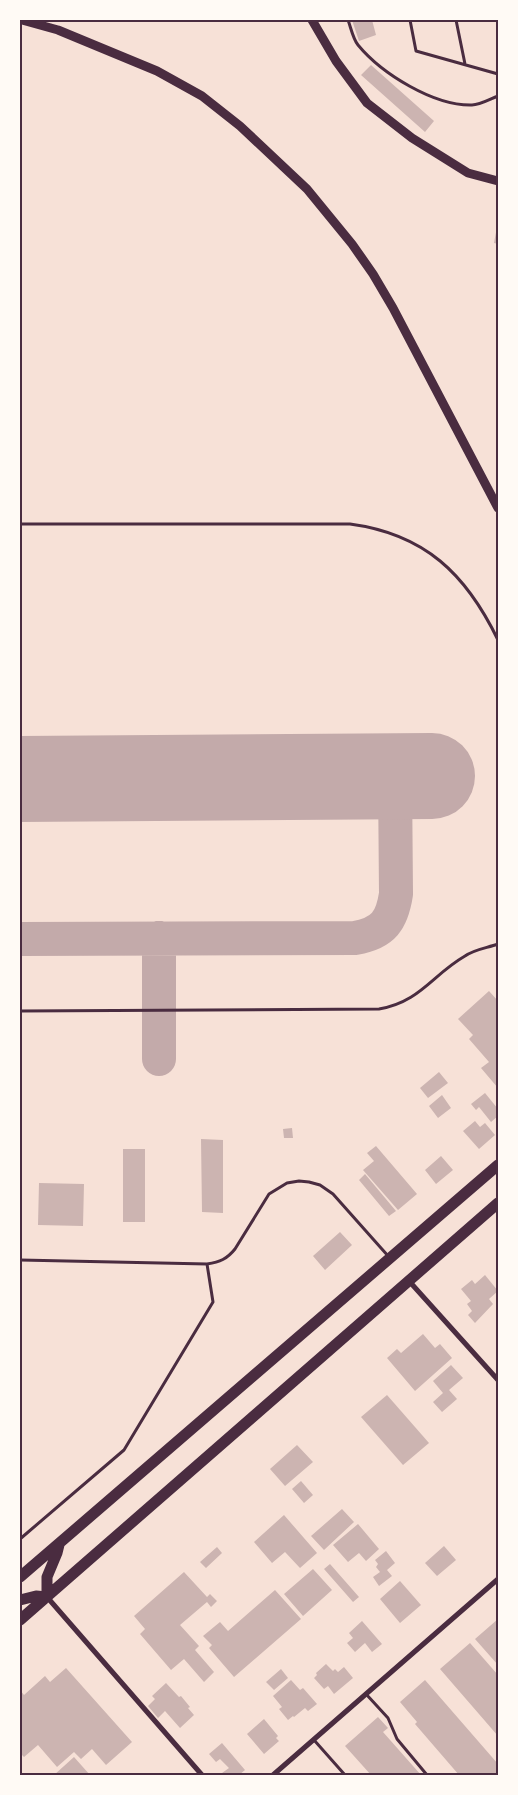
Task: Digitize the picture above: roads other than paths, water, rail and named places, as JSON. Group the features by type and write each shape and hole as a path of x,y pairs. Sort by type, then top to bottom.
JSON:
{"highway":[{"path":"20,1577 498,1165"},
{"path":"20,1620 498,1203"},
{"path":"47,1597 47,1577 59,1544"},
{"path":"20,1600 36,1596 47,1597"}],"street":[{"path":"22,20 58,30 158,71 202,96 240,126 307,189 352,244 373,274 393,308 498,508"},
{"path":"312,20 336,61 367,103 412,138 468,173 498,181"},
{"path":"409,1281 498,1380"},
{"path":"273,1775 498,1579"},
{"path":"47,1597 202,1775"}],"lane":[{"path":"348,20 356,44 378,65 407,86 450,102 474,106 498,96"},
{"path":"410,20 416,51 498,74"},
{"path":"456,20 465,64"},
{"path":"20,524 330,523 367,526 406,538 442,561 474,597 498,640"},
{"path":"20,1012 379,1009 394,1007 408,1000 473,951 498,944"},
{"path":"20,1260 208,1264 219,1262 228,1257 235,1249 269,1194 287,1183 299,1181 320,1185 333,1194 390,1258"},
{"path":"20,1539 124,1450 213,1302 208,1264"},
{"path":"366,1694 388,1718 397,1739 427,1775"},
{"path":"313,1740 345,1775"}]}
